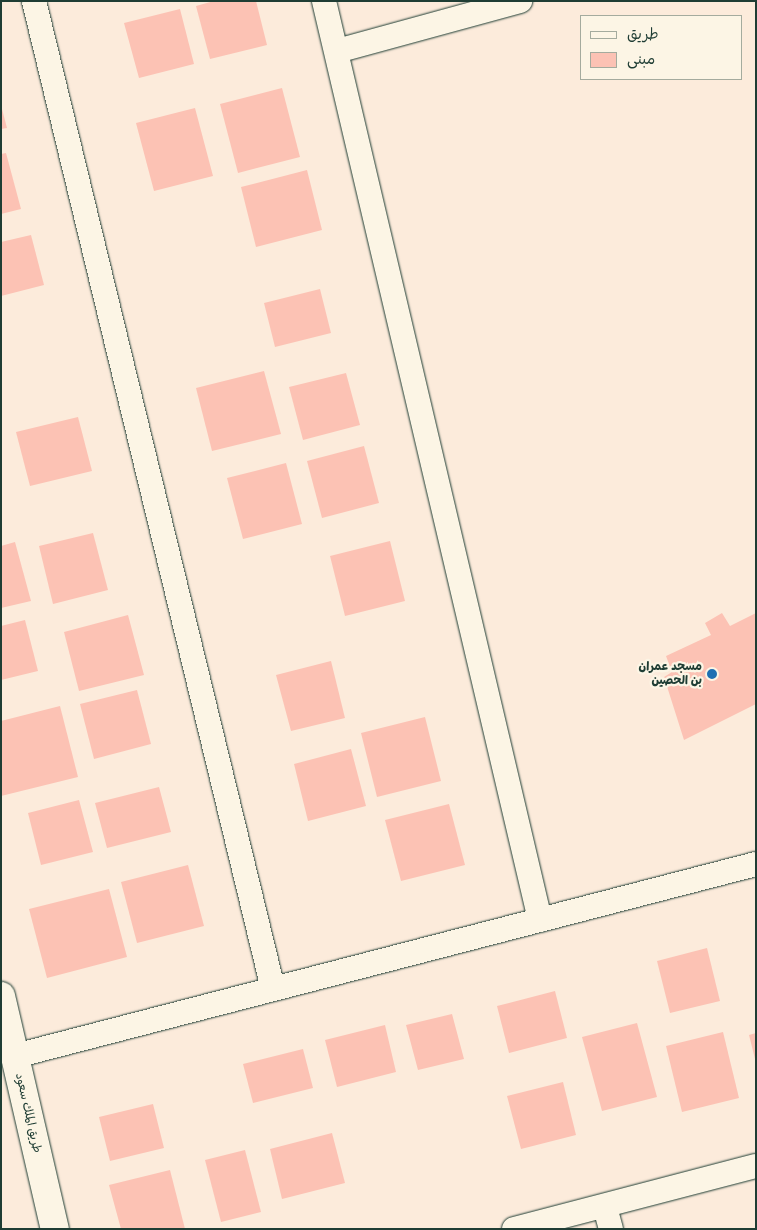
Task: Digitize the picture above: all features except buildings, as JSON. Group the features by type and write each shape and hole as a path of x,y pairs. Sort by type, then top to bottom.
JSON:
{"street":[{"path":"34,1 273,990"},
{"path":"324,1 540,920"},
{"path":"337,51 520,1"},
{"path":"15,1056 756,864"},
{"name":"طريق الملك سعود","path":"1,996 55,1229"},
{"path":"514,1229 608,1218 756,1166"}],"place":[{"name":"مسجد عمران بن الحصين","path":"712,674"}]}
